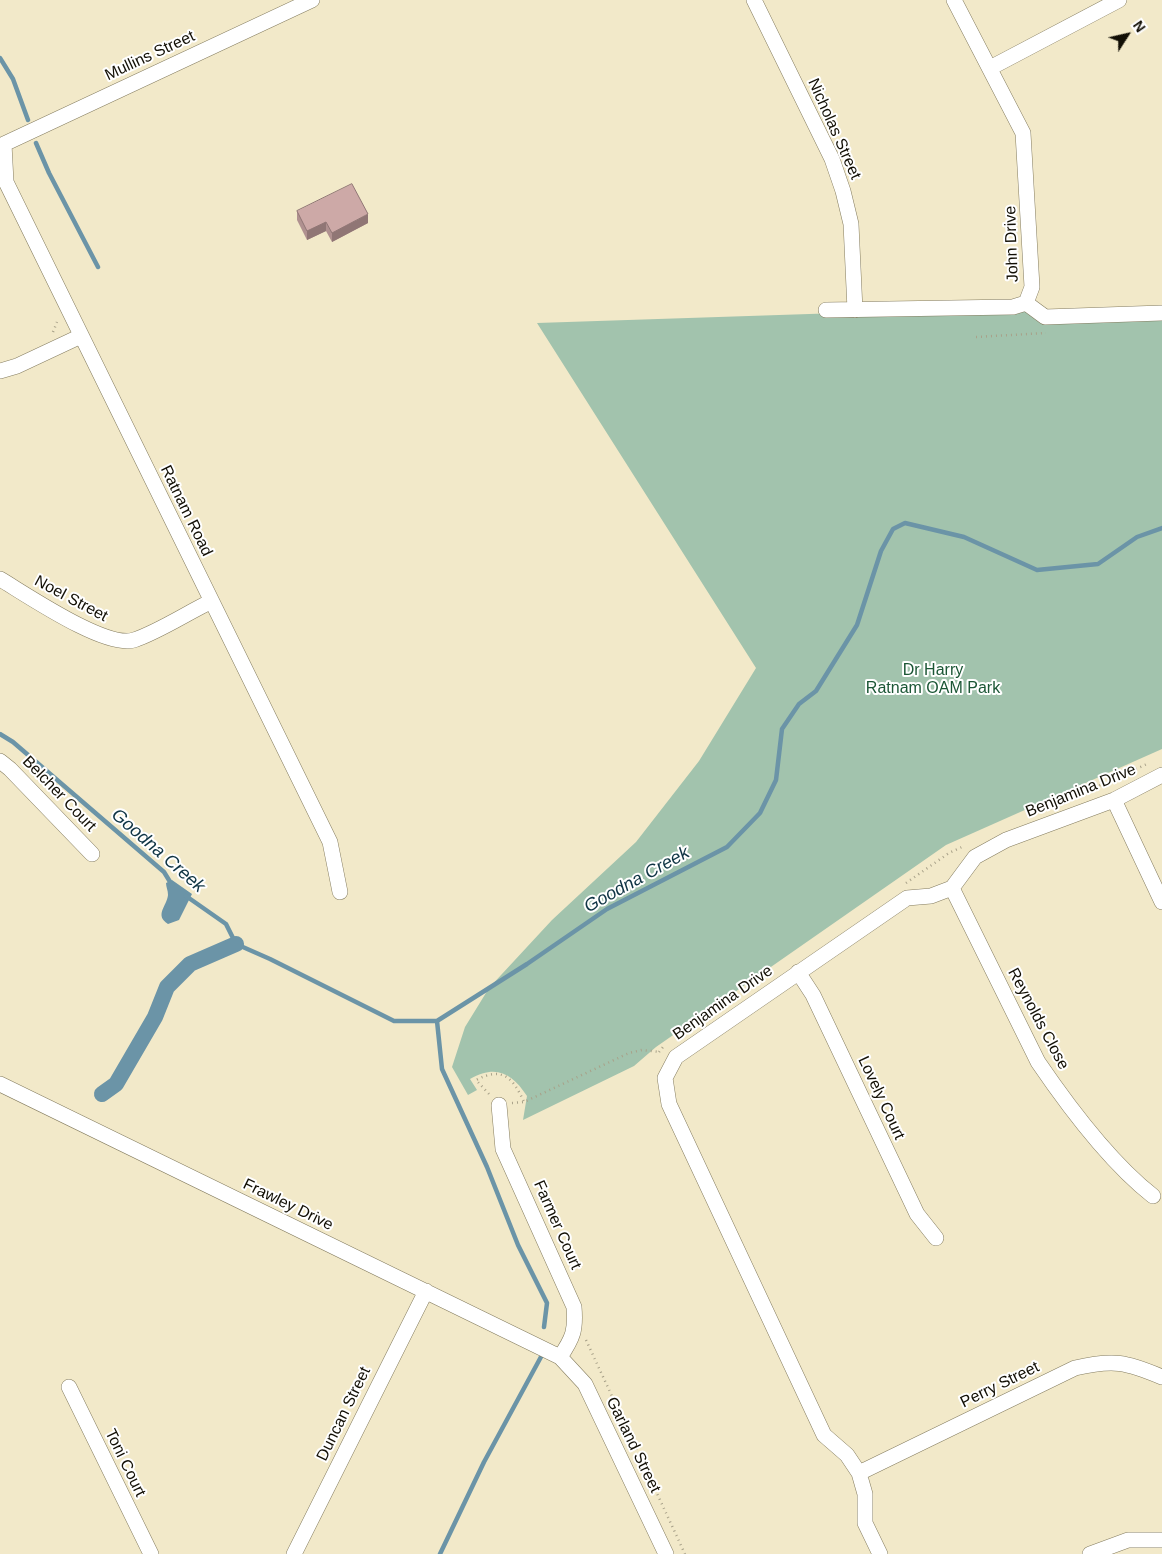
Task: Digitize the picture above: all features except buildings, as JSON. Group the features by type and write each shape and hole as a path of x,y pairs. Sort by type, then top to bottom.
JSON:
{"street":[{"name":"Mullins Street","path":"2,143 312,0"},
{"name":"Nicholas Street","path":"754,0 832,159 843,191 851,224 856,310"},
{"name":"John Drive","path":"826,310 1013,307 1026,303 1032,287 1026,149 1023,133 954,0"},
{"path":"990,68 1119,0"},
{"name":"Ratnam Road","path":"2,143 6,182 210,602 330,842 340,892"},
{"path":"1026,303 1045,317 1162,313"},
{"path":"0,371 17,366 81,336"},
{"name":"Noel Street","path":"0,579 92,632 114,640 133,640 210,602"},
{"name":"Belcher Court","path":"0,761 92,854"},
{"name":"Benjamina Drive","path":"880,1554 865,1523 865,1494 859,1473 847,1455 824,1435 669,1104 665,1078 676,1057 907,898 931,896 952,888 975,857 1006,840 1114,800 1162,776"},
{"path":"1114,800 1162,902"},
{"name":"Reynolds Close","path":"952,888 1038,1062 1054,1086 1131,1178 1153,1196"},
{"name":"Lovely Court","path":"798,972 813,995 917,1214 936,1238"},
{"name":"Frawley Drive","path":"0,1084 560,1357"},
{"name":"Farmer Court","path":"499,1105 503,1149 574,1307 575,1326 572,1340 560,1357"},
{"name":"Duncan Street","path":"294,1554 426,1291"},
{"name":"Garland Street","path":"560,1357 585,1384 666,1554"},
{"name":"Perry Street","path":"859,1473 1075,1368 1100,1362 1127,1363 1162,1377"},
{"name":"Toni Court","path":"69,1387 151,1554"},
{"path":"1090,1554 1128,1540 1162,1540"}],"path":[{"path":"49,336 57,326 56,314"},
{"path":"524,1102 516,1086 508,1077 498,1074 486,1075 476,1080 499,1105 524,1102 629,1053 649,1050 676,1057"},
{"path":"575,1326 586,1341 685,1554"}],"green space":[{"name":"Dr Harry Ratnam OAM Park","path":"1162,308 1162,749 946,845 656,1047 634,1066 523,1120 527,1096 515,1082 503,1073 488,1072 470,1079 477,1090 468,1095 452,1067 465,1027 489,988 552,920 636,842 699,761 756,668 537,323 900,311"}],"water":[{"path":"172,880 192,894 179,920 168,924 162,917 162,910 168,895 166,883"}],"waterway":[{"path":"0,58 13,79 28,120"},
{"path":"36,143 49,173 98,267"},
{"name":"Goodna Creek","path":"186,896 226,924 236,944 394,1021 437,1021 527,964 607,909 727,847 760,813 776,780 782,729 799,704 816,691 857,625 881,551 893,529 905,523 964,537 1037,570 1098,564 1137,537 1162,528"},
{"name":"Goodna Creek","path":"0,734 13,742 164,872 172,885"},
{"path":"102,1094 116,1084 155,1017 167,987 190,964 236,944"},
{"path":"437,1021 442,1069 487,1167 518,1245 547,1303 544,1327"},
{"path":"440,1554 484,1462 542,1355"}]}
